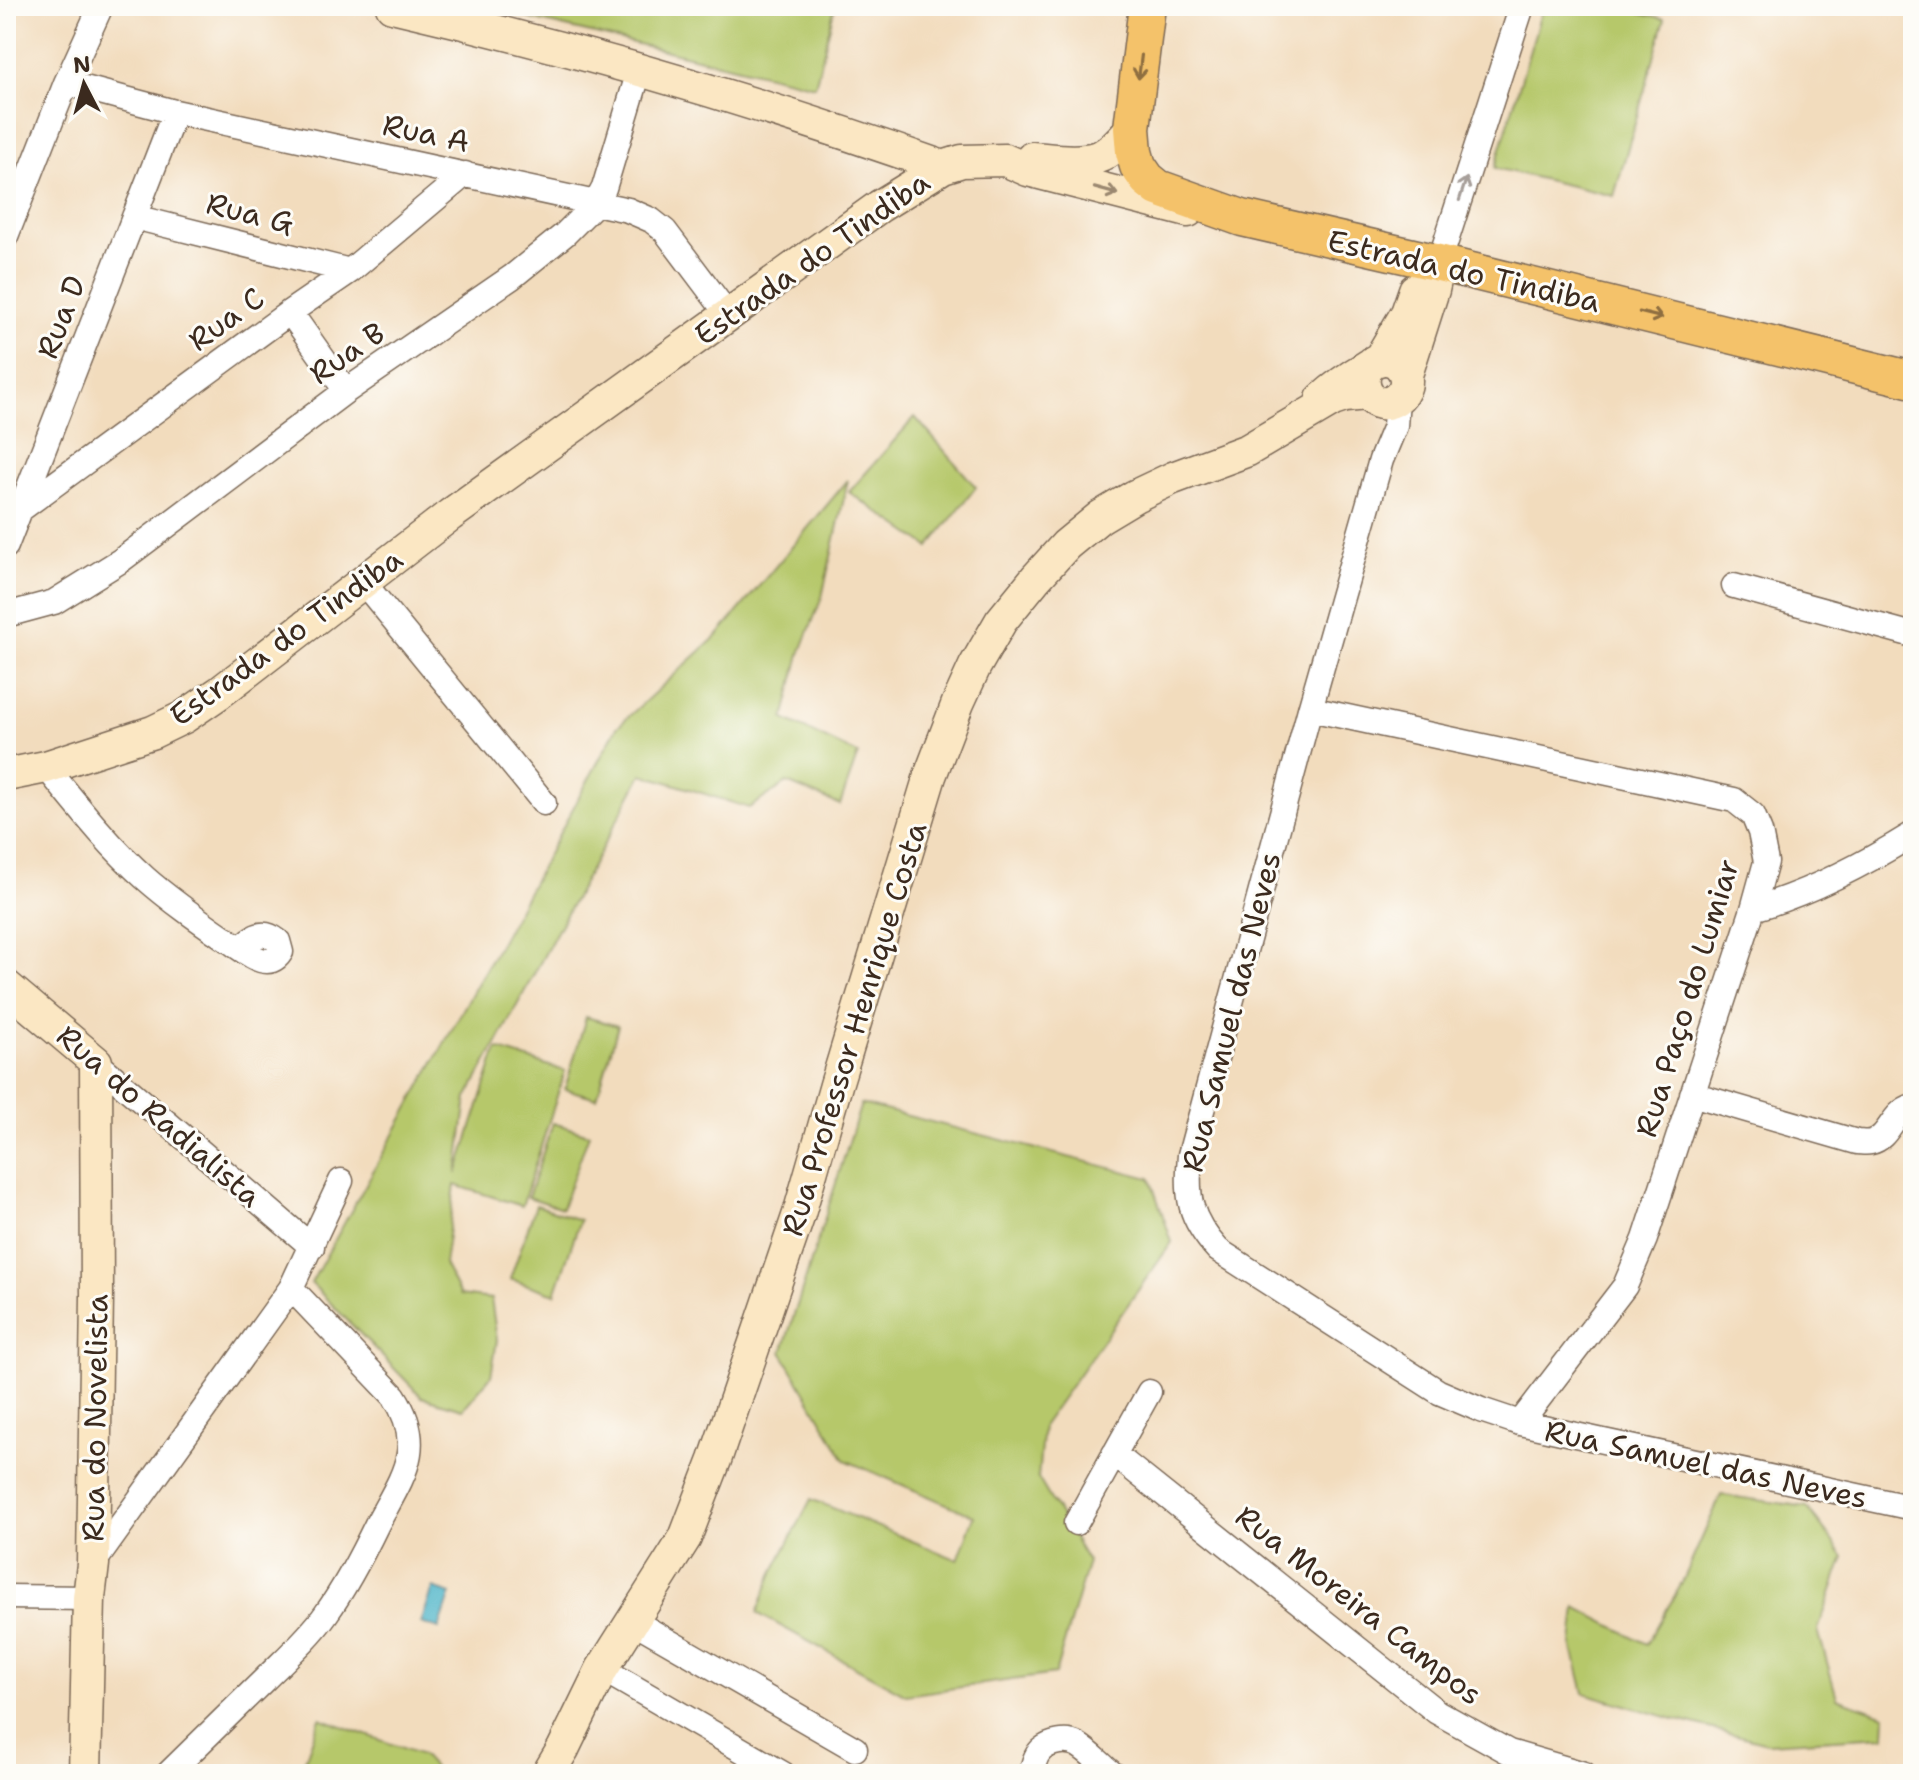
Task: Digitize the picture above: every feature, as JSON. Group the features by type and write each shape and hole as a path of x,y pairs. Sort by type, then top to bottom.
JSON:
{"main road":[{"path":"1147,6 1132,128 1138,166 1158,188 1242,218"},
{"name":"Estrada do Tindiba","path":"1242,218 1913,380"}],"street":[{"path":"6,236 66,83 101,6"},
{"name":"Rua Samuel das Neves","path":"1522,6 1423,260 1433,290 1382,382 1395,426 1381,460 1310,709 1190,1155 1187,1181 1191,1208 1202,1232 1218,1250 1439,1392 1481,1410 1520,1423 1913,1508"},
{"path":"404,7 640,68 943,167"},
{"name":"Rua B","path":"6,615 54,602 120,561 346,391 512,277 565,234 596,203 604,188 640,68"},
{"name":"Rua A","path":"66,83 175,112 628,210 651,220 665,231 729,316"},
{"name":"Rua D","path":"6,546 175,112"},
{"path":"1005,160 1081,160 1098,157 1132,128"},
{"name":"Estrada do Tindiba","path":"6,775 46,767 153,732 184,717 450,515 892,198 943,167 977,159 1005,160 1028,170 1142,201 1215,217 1242,218"},
{"name":"Rua C","path":"21,509 350,271 465,174"},
{"name":"Rua G","path":"134,217 350,271"},
{"path":"290,312 346,391"},
{"name":"Rua Professor Henrique Costa","path":"548,1774 602,1669 685,1538 715,1460 799,1214 928,782 948,726 975,666 1001,621 1066,545 1100,517 1173,478 1248,450 1305,415 1347,378 1382,382"},
{"path":"363,582 544,803"},
{"path":"1734,586 1913,635"},
{"name":"Rua Paço do Lumiar","path":"1310,709 1734,800 1753,815 1760,832 1766,862 1753,909 1645,1239 1625,1286 1520,1423"},
{"path":"46,767 106,839 145,878 186,912 241,949"},
{"path":"1753,909 1788,899 1881,854 1913,834"},
{"name":"Rua do Radialista","path":"6,986 312,1247"},
{"name":"Rua do Novelista","path":"85,1774 89,1598 93,1564 96,1062"},
{"path":"1692,1094 1857,1142 1874,1142 1901,1110 1913,1106"},
{"path":"93,1564 291,1288 341,1181"},
{"path":"168,1774 325,1615 351,1575 407,1468 411,1446 404,1411 394,1396 291,1288"},
{"path":"1076,1523 1149,1392"},
{"name":"Rua Moreira Campos","path":"1114,1454 1437,1712 1509,1752 1584,1774"},
{"path":"6,1597 89,1598"},
{"path":"633,1621 855,1749"},
{"path":"602,1669 783,1774"},
{"path":"1031,1774 1042,1750 1054,1743 1067,1741 1078,1745 1113,1774"}],"green space":[{"path":"477,6 835,6 815,86"},
{"path":"1543,6 1616,6 1665,19 1614,196 1495,168"},
{"path":"915,417 976,487 929,547 849,492"},
{"path":"848,480 822,597 800,654 784,719 858,754 840,805 787,783 749,808 642,774 467,1098 457,1174 497,1049 565,1071 522,1206 455,1185 444,1264 460,1295 491,1299 497,1340 491,1376 463,1409 422,1397 311,1283 617,727 719,634"},
{"path":"586,1017 618,1026 597,1098 565,1089"},
{"path":"861,1104 1150,1178 1172,1242 1043,1425 1038,1478 1088,1562 1055,1674 906,1695 757,1613 772,1575 811,1499 958,1560 974,1516 845,1460 782,1353"},
{"path":"553,1123 589,1134 562,1208 528,1197"},
{"path":"536,1205 580,1220 555,1294 510,1279"},
{"path":"1721,1495 1807,1507 1844,1557 1818,1630 1837,1698 1885,1715 1884,1736 1767,1743 1584,1693 1572,1644 1576,1607 1647,1644 1682,1583"},
{"path":"320,1718 422,1755 439,1774 300,1774"}],"water":[{"path":"433,1588 451,1594 439,1629 421,1623"}]}
